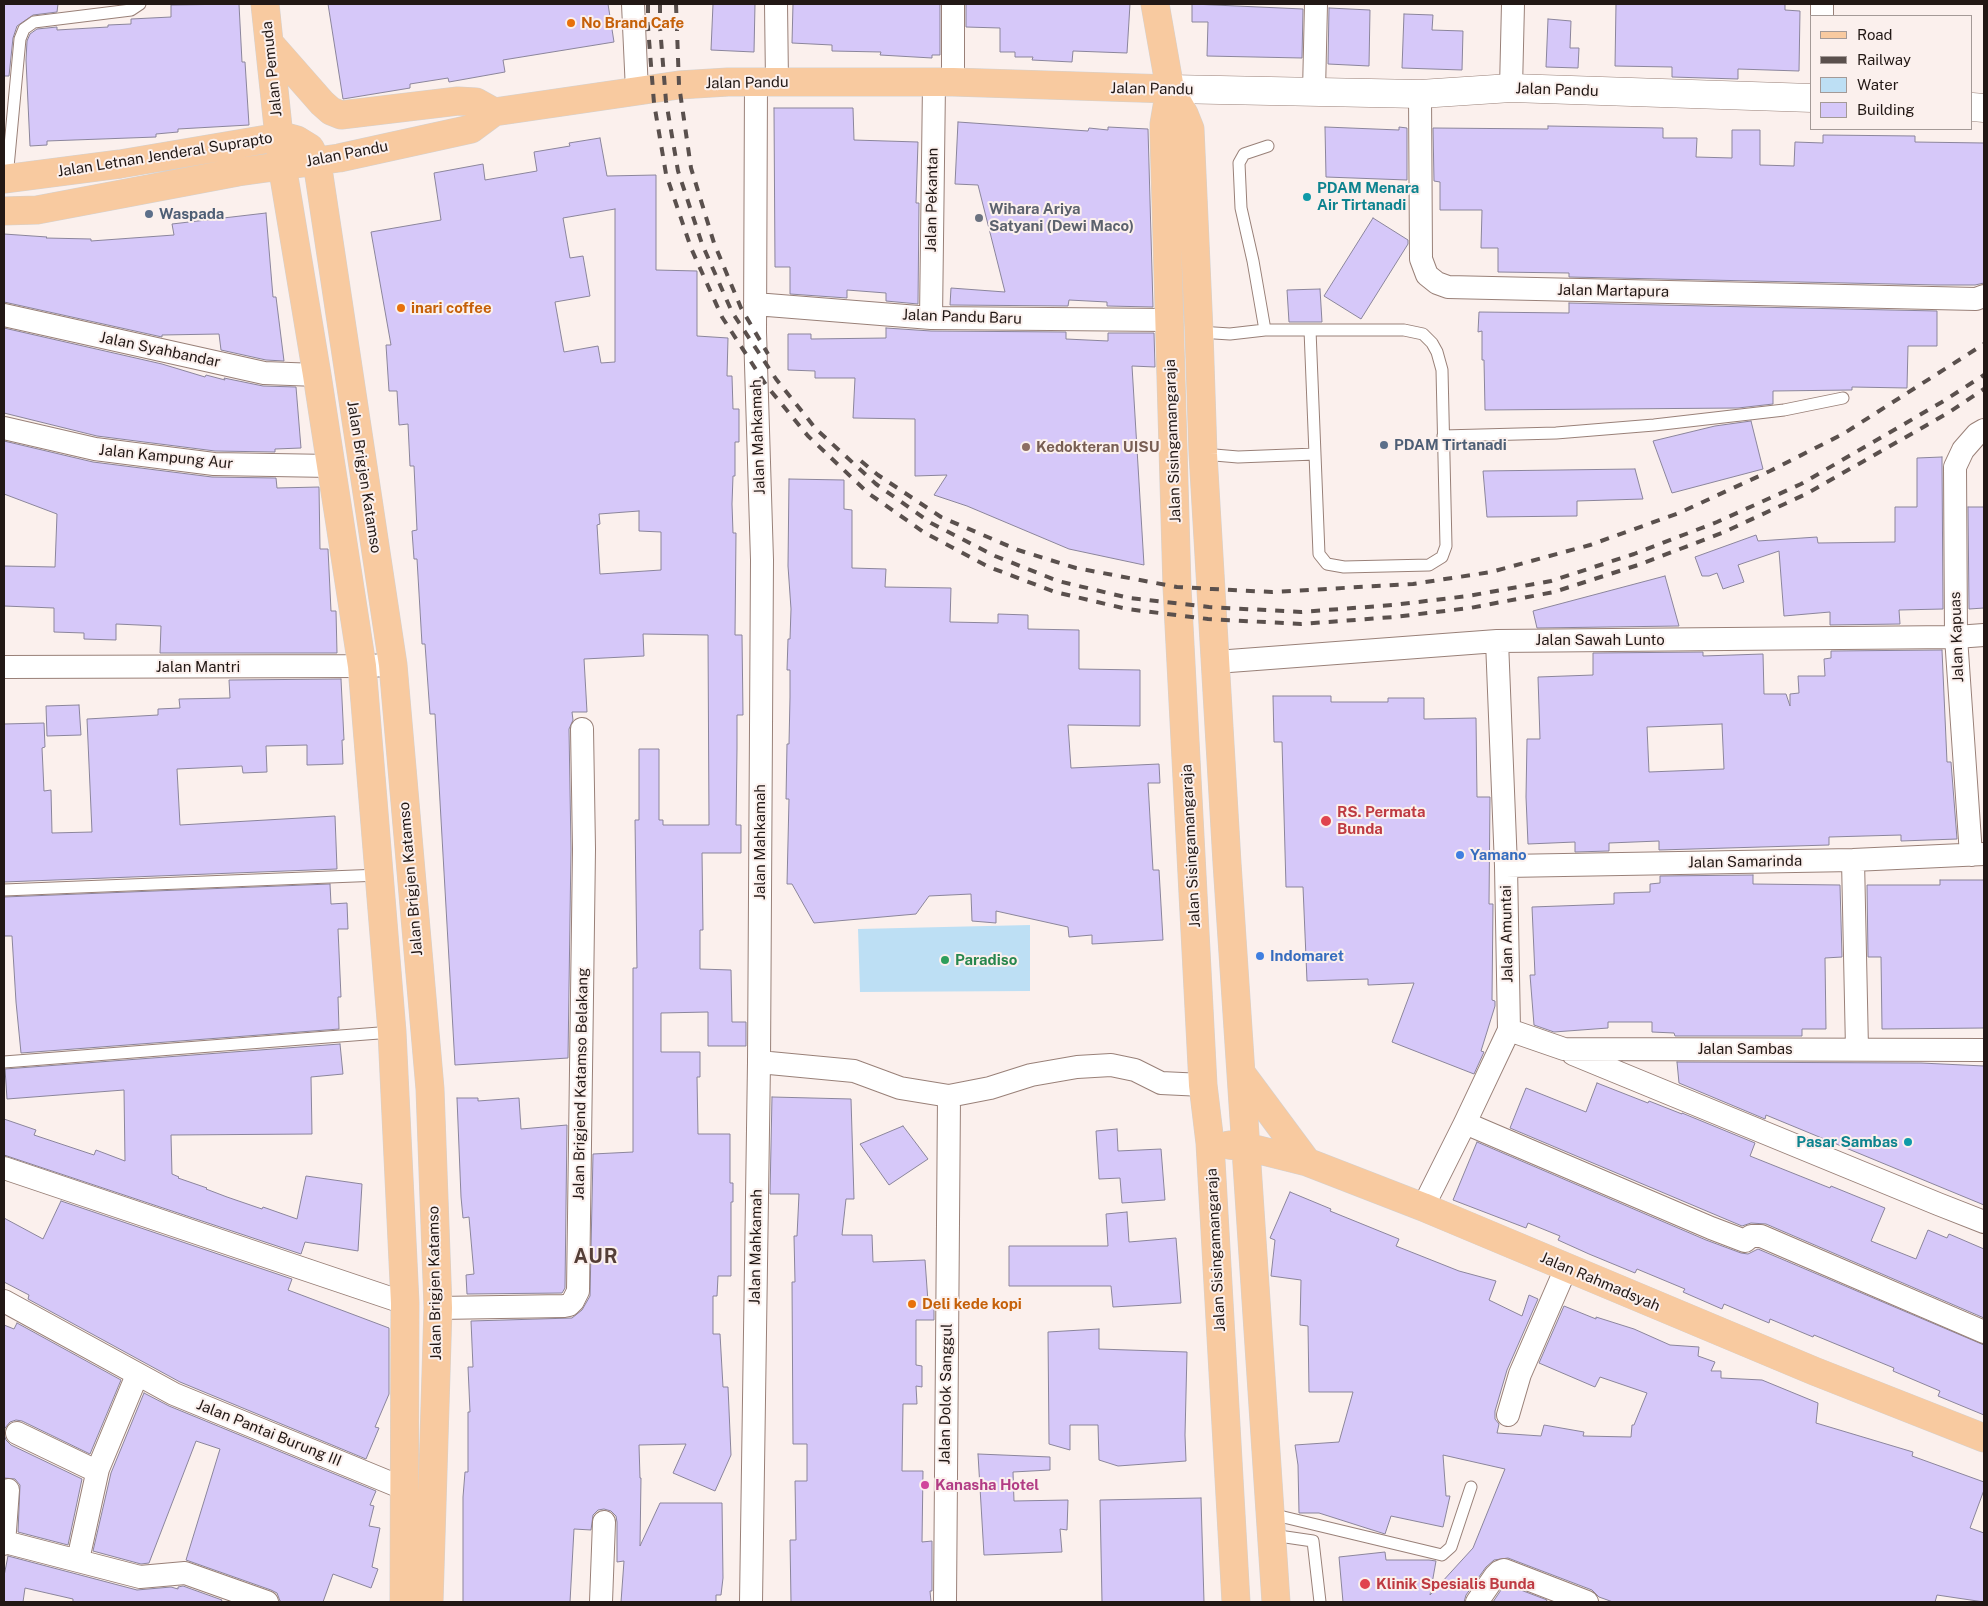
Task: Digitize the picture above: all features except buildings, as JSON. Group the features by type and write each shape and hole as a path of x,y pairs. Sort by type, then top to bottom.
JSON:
{"main road":[{"name":"Jalan Pemuda","path":"265,4 271,45 282,165"},
{"path":"1155,4 1170,89"},
{"path":"271,45 322,103 331,111 341,115 458,101 476,102 494,112"},
{"name":"Jalan Pandu","path":"282,165 316,162 471,129 494,112 689,85 767,82 943,82 1420,94 1511,88 1810,98"},
{"name":"Jalan Sisingamangaraja","path":"1170,89 1190,129 1200,332 1203,454 1240,1072 1247,1147 1276,1602"},
{"name":"Jalan Sisingamangaraja","path":"1170,89 1164,124 1177,587 1203,1085 1210,1143 1236,1602"},
{"name":"Jalan Letnan Jenderal Suprapto","path":"5,179 120,164 279,137 297,140 310,148 316,162"},
{"name":"Jalan Brigjen Katamso","path":"316,162 393,664 430,1089 438,1308 429,1602"},
{"name":"Jalan Letnan Jenderal Suprapto","path":"4,210 37,210 282,165"},
{"name":"Jalan Brigjen Katamso","path":"282,165 362,666 380,875 392,1032 405,1303 404,1602"},
{"path":"1197,946 1233,947"},
{"path":"1240,1072 1307,1162"},
{"name":"Jalan Rahmadsyah","path":"1210,1143 1247,1147 1307,1162 1423,1207 1814,1371 1984,1438"},
{"path":"405,1303 438,1308"}],"street":[{"path":"633,4 637,91"},
{"name":"Jalan Mahkamah","path":"751,1602 759,1062 762,560 755,304 767,82 776,4"},
{"name":"Jalan Pekantan","path":"931,318 943,82 952,4"},
{"path":"1314,91 1316,4"},
{"path":"1511,88 1514,4"},
{"name":"Jalan Martapura","path":"1420,94 1421,259 1427,275 1437,283 1448,287 1976,299 1984,296"},
{"name":"Jalan Pandu Baru","path":"755,304 931,318 1169,320"},
{"name":"Jalan Syahbandar","path":"4,315 264,373 317,375"},
{"name":"Jalan Kampung Aur","path":"4,428 94,449 214,464 331,466"},
{"name":"Jalan Kapuas","path":"1977,854 1956,637 1955,467 1963,450 1977,434 1984,430"},
{"name":"Jalan Sawah Lunto","path":"1216,662 1497,641 1956,637 1984,635"},
{"name":"Jalan Amuntai","path":"1423,1207 1509,1030 1506,866 1497,641"},
{"name":"Jalan Mantri","path":"4,667 362,666 393,664"},
{"name":"Jalan Brigjend Katamso Belakang","path":"438,1308 564,1306 573,1301 578,1291 584,849 582,729"},
{"name":"Jalan Samarinda","path":"1506,866 1853,860 1977,854"},
{"path":"1853,860 1857,1049"},
{"name":"Jalan Sambas","path":"1509,1030 1564,1050 1984,1050"},
{"path":"1564,1050 1984,1222"},
{"path":"759,1062 854,1072 900,1088 949,1096 990,1088 1030,1075 1077,1067 1111,1065 1135,1070 1161,1083 1203,1085"},
{"name":"Jalan Dolok Sanggul","path":"945,1602 949,1096"},
{"path":"1465,1123 1745,1241 1751,1236 1761,1236 1984,1332"},
{"path":"4,1168 405,1303"},
{"path":"1508,1415 1520,1374 1566,1268"},
{"name":"Jalan Pantai Burung III","path":"4,1302 174,1394 403,1488"},
{"path":"78,1560 98,1468 137,1375"},
{"path":"17,1433 94,1470 98,1468"},
{"path":"8,1490 4,1543 140,1577 185,1573 267,1602"},
{"path":"601,1602 604,1522"},
{"path":"1477,1602 1495,1576 1504,1570 1587,1602"}],"lane":[{"path":"5,179 20,39 24,29 34,22 132,10 140,4"},
{"path":"1265,330 1253,261 1241,208 1239,163 1244,154 1268,146"},
{"path":"1200,332 1230,334 1265,330 1310,330 1404,330 1423,334 1432,343 1437,352 1442,370 1446,546 1442,557 1429,565 1344,567 1327,564 1320,554 1310,330"},
{"path":"1443,436 1556,433 1654,425 1784,410 1844,398"},
{"path":"1203,454 1238,457 1315,454"},
{"path":"4,890 380,875"},
{"path":"4,1062 392,1032"},
{"path":"1272,1524 1442,1555 1450,1547 1471,1486"},
{"path":"1272,1524 1313,1541 1320,1602"}],"water":[{"name":"Paradiso","path":"1030,925 1030,991 860,992 858,929"}],"railway":[{"path":"648,4 654,103 666,174 691,248 722,317 766,385 808,436 868,493 925,533 989,567 1055,592 1127,609 1208,619 1301,624 1394,617 1470,608 1554,592 1638,565 1722,533 1806,494 1948,413 1984,389"},
{"path":"660,4 666,101 678,171 702,244 732,312 776,379 816,429 876,484 931,523 995,556 1058,581 1129,598 1209,607 1301,612 1393,605 1468,596 1551,581 1634,554 1717,522 1801,484 1942,402 1984,375"},
{"path":"676,4 679,85 691,168 714,243 741,308 768,354"},
{"path":"861,461 878,475 941,517 1018,550 1076,568 1177,587 1272,592 1413,584 1491,572 1590,545 1679,513 1770,471 1843,434 1984,344"}],"place":[{"name":"No Brand Cafe","path":"571,23"},
{"name":"PDAM Menara Air Tirtanadi","path":"1307,197"},
{"name":"Waspada","path":"149,214"},
{"name":"Wihara Ariya Satyani (Dewi Maco)","path":"979,218"},
{"name":"inari coffee","path":"401,308"},
{"name":"PDAM Tirtanadi","path":"1384,445"},
{"name":"Kedokteran UISU","path":"1026,447"},
{"name":"RS. Permata Bunda","path":"1326,821"},
{"name":"Yamano","path":"1460,855"},
{"name":"Indomaret","path":"1260,956"},
{"name":"Paradiso","path":"945,960"},
{"name":"Pasar Sambas","path":"1908,1142"},
{"name":"Deli kede kopi","path":"912,1304"},
{"name":"Kanasha Hotel","path":"925,1485"},
{"name":"Klinik Spesialis Bunda","path":"1365,1584"}],"district":[{"name":"AUR","path":"596,1257"}]}
